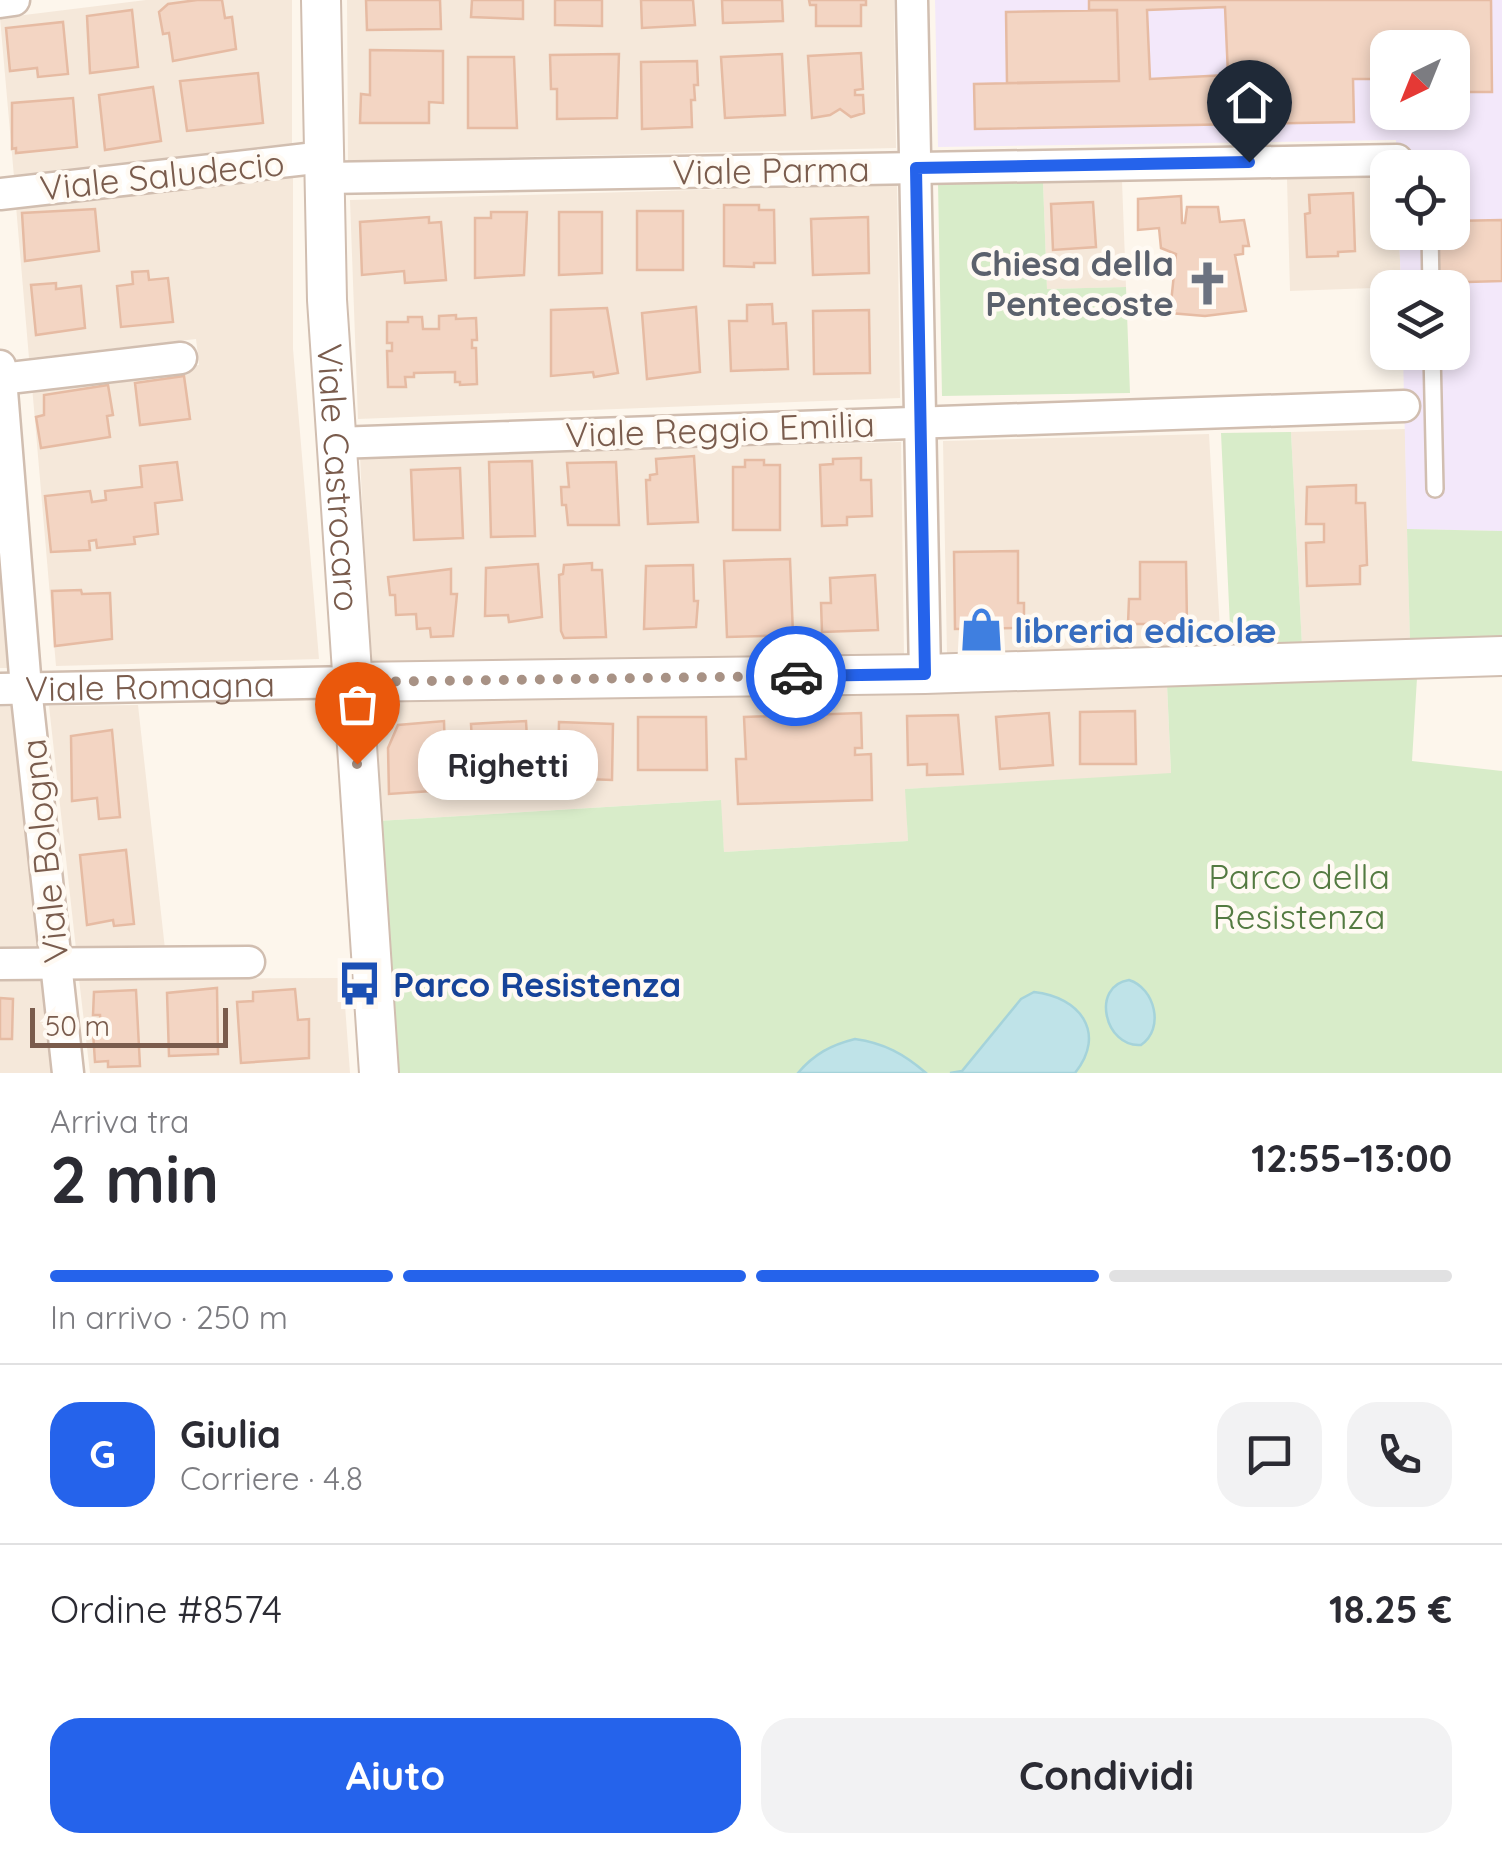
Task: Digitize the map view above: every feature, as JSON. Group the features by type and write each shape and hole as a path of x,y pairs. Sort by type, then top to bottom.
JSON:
{"street":[{"path":"0,2 14,0"},
{"name":"Viale Castrocaro","path":"321,0 326,300 379,1073"},
{"path":"912,0 925,674"},
{"name":"Viale Parma","path":"324,167 916,168 1370,160"},
{"name":"Viale Saludecio","path":"0,194 324,167"},
{"path":"0,379 180,358"},
{"name":"Viale Bologna","path":"0,366 13,688 56,964 68,1073"},
{"name":"Viale Reggio Emilia","path":"335,443 1419,405"},
{"name":"Viale Romagna","path":"13,688 1441,668 1502,656"},
{"path":"0,964 249,962"}],"lane":[{"path":"1428,370 1419,405 1435,489"}],"shaded area":[{"path":"146,0 292,0 292,147 14,177 0,18"},
{"path":"347,0 894,0 896,148 348,161"},
{"path":"935,0 1502,0 1502,531 1407,529 1403,370 1470,370 1470,270 1400,270 1400,250 1470,250 1470,150 1397,150 1396,140 938,147"},
{"path":"293,177 293,349 319,659 56,666 32,386 199,365 196,339 29,358 16,206"},
{"path":"1370,177 1370,250 1400,250 1400,270 1370,270 1370,288 1290,291 1287,179"},
{"path":"1122,181 1126,287 1047,289 1043,182"},
{"path":"897,184 900,398 358,419 350,200"},
{"path":"1405,429 1410,643 1302,646 1291,432"},
{"path":"1209,434 1221,648 947,655 943,441"},
{"path":"901,442 904,656 370,669 360,456"},
{"path":"0,572 8,668 0,668"},
{"path":"1167,684 1171,774 906,789 908,841 724,852 720,800 378,821 369,696"},
{"path":"138,705 165,949 76,949 49,706"},
{"path":"0,707 15,707 42,949 0,949"},
{"path":"0,978 45,978 56,1073 0,1073"},
{"path":"343,978 350,1073 90,1073 79,979"}],"green space":[{"path":"1043,182 1047,289 1126,287 1130,393 942,396 938,183"},
{"path":"1291,432 1302,646 1231,648 1221,433"},
{"path":"1407,529 1502,531 1502,640 1410,643"},
{"name":"Parco della Resistenza","path":"1417,678 1412,761 1502,771 1502,1073 398,1073 378,821 721,800 724,852 908,841 905,789 1171,773 1167,684"}],"water":[{"path":"1129,980 1145,991 1154,1010 1153,1029 1141,1045 1118,1037 1107,1016 1109,993"},
{"path":"1034,992 1064,1001 1084,1019 1089,1044 1075,1073 950,1073 962,1071 1021,999"},
{"path":"855,1039 893,1050 926,1073 798,1073 824,1051"}],"building":[{"path":"222,0 225,18 232,17 236,49 173,61 169,33 163,34 159,12 168,4"},
{"path":"366,0 440,0 441,29 367,30"},
{"path":"472,0 523,0 523,19 471,17"},
{"path":"555,0 602,0 602,26 555,25"},
{"path":"641,0 693,0 695,25 642,28"},
{"path":"722,0 782,0 783,21 723,23"},
{"path":"809,0 866,0 866,5 861,5 861,26 816,26 816,5 810,5"},
{"path":"1089,0 1491,0 1492,92 1470,92 1470,30 1370,30 1370,79 1353,79 1354,122 975,129 974,84 1119,81 1117,10 1089,10","holes":["1225,7 1228,75 1150,79 1147,10"]},
{"path":"132,10 138,67 90,73 87,16"},
{"path":"1117,10 1119,81 1007,83 1006,12"},
{"path":"63,22 68,74 38,77 37,68 10,71 6,28"},
{"path":"370,50 443,51 443,103 429,102 429,123 360,123 361,94 370,95"},
{"path":"861,53 863,89 855,90 855,95 863,95 864,113 851,117 840,109 812,118 808,56"},
{"path":"619,54 617,118 557,119 557,89 551,89 550,55"},
{"path":"782,54 785,115 725,118 721,57"},
{"path":"468,57 514,57 517,128 468,128"},
{"path":"697,61 698,85 694,85 695,100 691,100 692,127 642,129 641,62"},
{"path":"258,73 263,123 187,131 180,81"},
{"path":"153,87 161,141 105,150 99,95"},
{"path":"73,98 77,147 16,153 16,148 12,149 12,103"},
{"path":"1353,193 1355,251 1307,257 1305,214 1310,213 1309,195"},
{"name":"Chiesa della Pentecoste","path":"1181,196 1182,223 1187,207 1218,207 1220,222 1244,220 1249,246 1243,246 1243,254 1235,255 1246,311 1205,316 1170,313 1176,254 1161,248 1159,228 1138,230 1138,199"},
{"path":"1093,202 1096,247 1053,250 1051,204"},
{"path":"724,205 759,205 759,210 774,210 775,263 724,266"},
{"path":"95,209 99,251 25,261 22,213"},
{"path":"637,211 683,211 683,270 637,270"},
{"path":"491,212 527,212 524,275 475,278 475,218 491,218"},
{"path":"559,212 602,212 602,273 559,275"},
{"path":"429,217 429,223 441,222 446,280 405,283 404,271 362,275 360,222"},
{"path":"868,217 869,273 813,275 811,219"},
{"path":"1502,220 1502,281 1470,282 1470,270 1432,270 1432,250 1470,250 1470,221"},
{"path":"148,271 149,280 168,278 173,322 121,327 117,286 133,284 132,272"},
{"path":"56,283 56,289 81,286 85,328 36,335 31,285"},
{"path":"772,304 773,324 786,323 788,369 731,371 729,321 747,321 747,305"},
{"path":"696,307 700,372 647,379 642,313"},
{"path":"607,308 618,373 551,376 551,310"},
{"path":"869,310 870,373 814,374 813,311"},
{"path":"456,315 456,319 476,318 477,340 472,340 472,348 476,348 477,384 460,385 455,382 455,372 414,373 414,377 405,377 406,387 388,387 387,351 392,351 392,343 387,343 387,322 422,317 423,329 439,329 439,316"},
{"path":"184,376 190,419 140,425 135,383"},
{"path":"108,385 113,415 107,416 110,437 41,448 36,417 44,415 44,395"},
{"path":"694,456 698,522 648,524 646,480 657,474 656,459"},
{"path":"861,458 861,480 871,480 872,516 847,517 847,525 822,526 820,465 833,464 833,459"},
{"path":"745,460 780,465 780,530 733,530 733,467 745,467"},
{"path":"532,461 535,536 491,537 489,462"},
{"path":"177,462 182,500 155,503 158,534 134,537 135,544 97,548 96,540 89,541 90,550 51,552 45,496 90,491 92,502 106,500 105,491 142,487 140,466"},
{"path":"616,462 619,525 568,525 561,487 569,487 567,463"},
{"path":"460,468 463,538 414,540 411,470"},
{"path":"1356,485 1356,503 1365,503 1367,565 1360,566 1360,584 1307,586 1306,543 1324,542 1324,524 1306,524 1307,487"},
{"path":"1018,551 1018,603 1024,603 1024,628 955,629 954,552"},
{"path":"790,559 793,635 727,637 724,561"},
{"path":"1140,562 1186,562 1187,624 1128,624 1129,599 1140,599"},
{"path":"592,563 592,570 602,570 606,637 564,638 559,575 563,574 564,565"},
{"path":"538,564 542,617 509,622 508,615 485,616 486,568"},
{"path":"693,565 694,601 698,601 696,627 644,629 646,566"},
{"path":"451,569 451,594 457,594 453,636 431,637 430,628 417,629 416,614 396,615 395,595 390,595 388,577"},
{"path":"875,575 878,630 822,632 821,603 831,603 830,578"},
{"path":"81,590 82,594 110,593 112,639 55,646 52,591"},
{"path":"1135,711 1136,764 1080,764 1080,712"},
{"path":"861,713 862,748 855,748 855,755 871,754 872,800 738,804 736,759 746,759 744,717"},
{"path":"1049,713 1053,765 1000,769 996,717"},
{"path":"958,715 963,774 927,775 927,764 908,765 907,716"},
{"path":"638,717 706,717 707,770 638,770"},
{"path":"444,721 446,790 389,794 388,748 398,725"},
{"path":"526,721 529,773 474,777 471,724"},
{"path":"559,722 613,724 612,780 558,778"},
{"path":"112,730 120,817 99,819 97,798 72,801 71,736"},
{"path":"126,850 134,924 114,926 113,920 87,925 80,855"},
{"path":"217,988 218,1054 169,1056 167,993"},
{"path":"295,989 298,1020 309,1019 309,1058 241,1063 237,1002 253,1001 253,992"},
{"path":"136,990 140,1066 108,1067 108,1061 95,1062 93,1032 101,1031 100,1015 93,1015 94,992"},
{"path":"0,998 13,999 12,1039 0,1039"}],"way so far":[{"path":"357,764 352,682 796,676"}],"place":[{"name":"Chiesa della Pentecoste","path":"1207,283"},
{"name":"libreria edicolæ","path":"981,630"},
{"name":"Righetti","path":"357,764"},
{"name":"Parco Resistenza","path":"360,984"}],"route":[{"path":"796,676 925,674 916,168 1249,162"}]}
